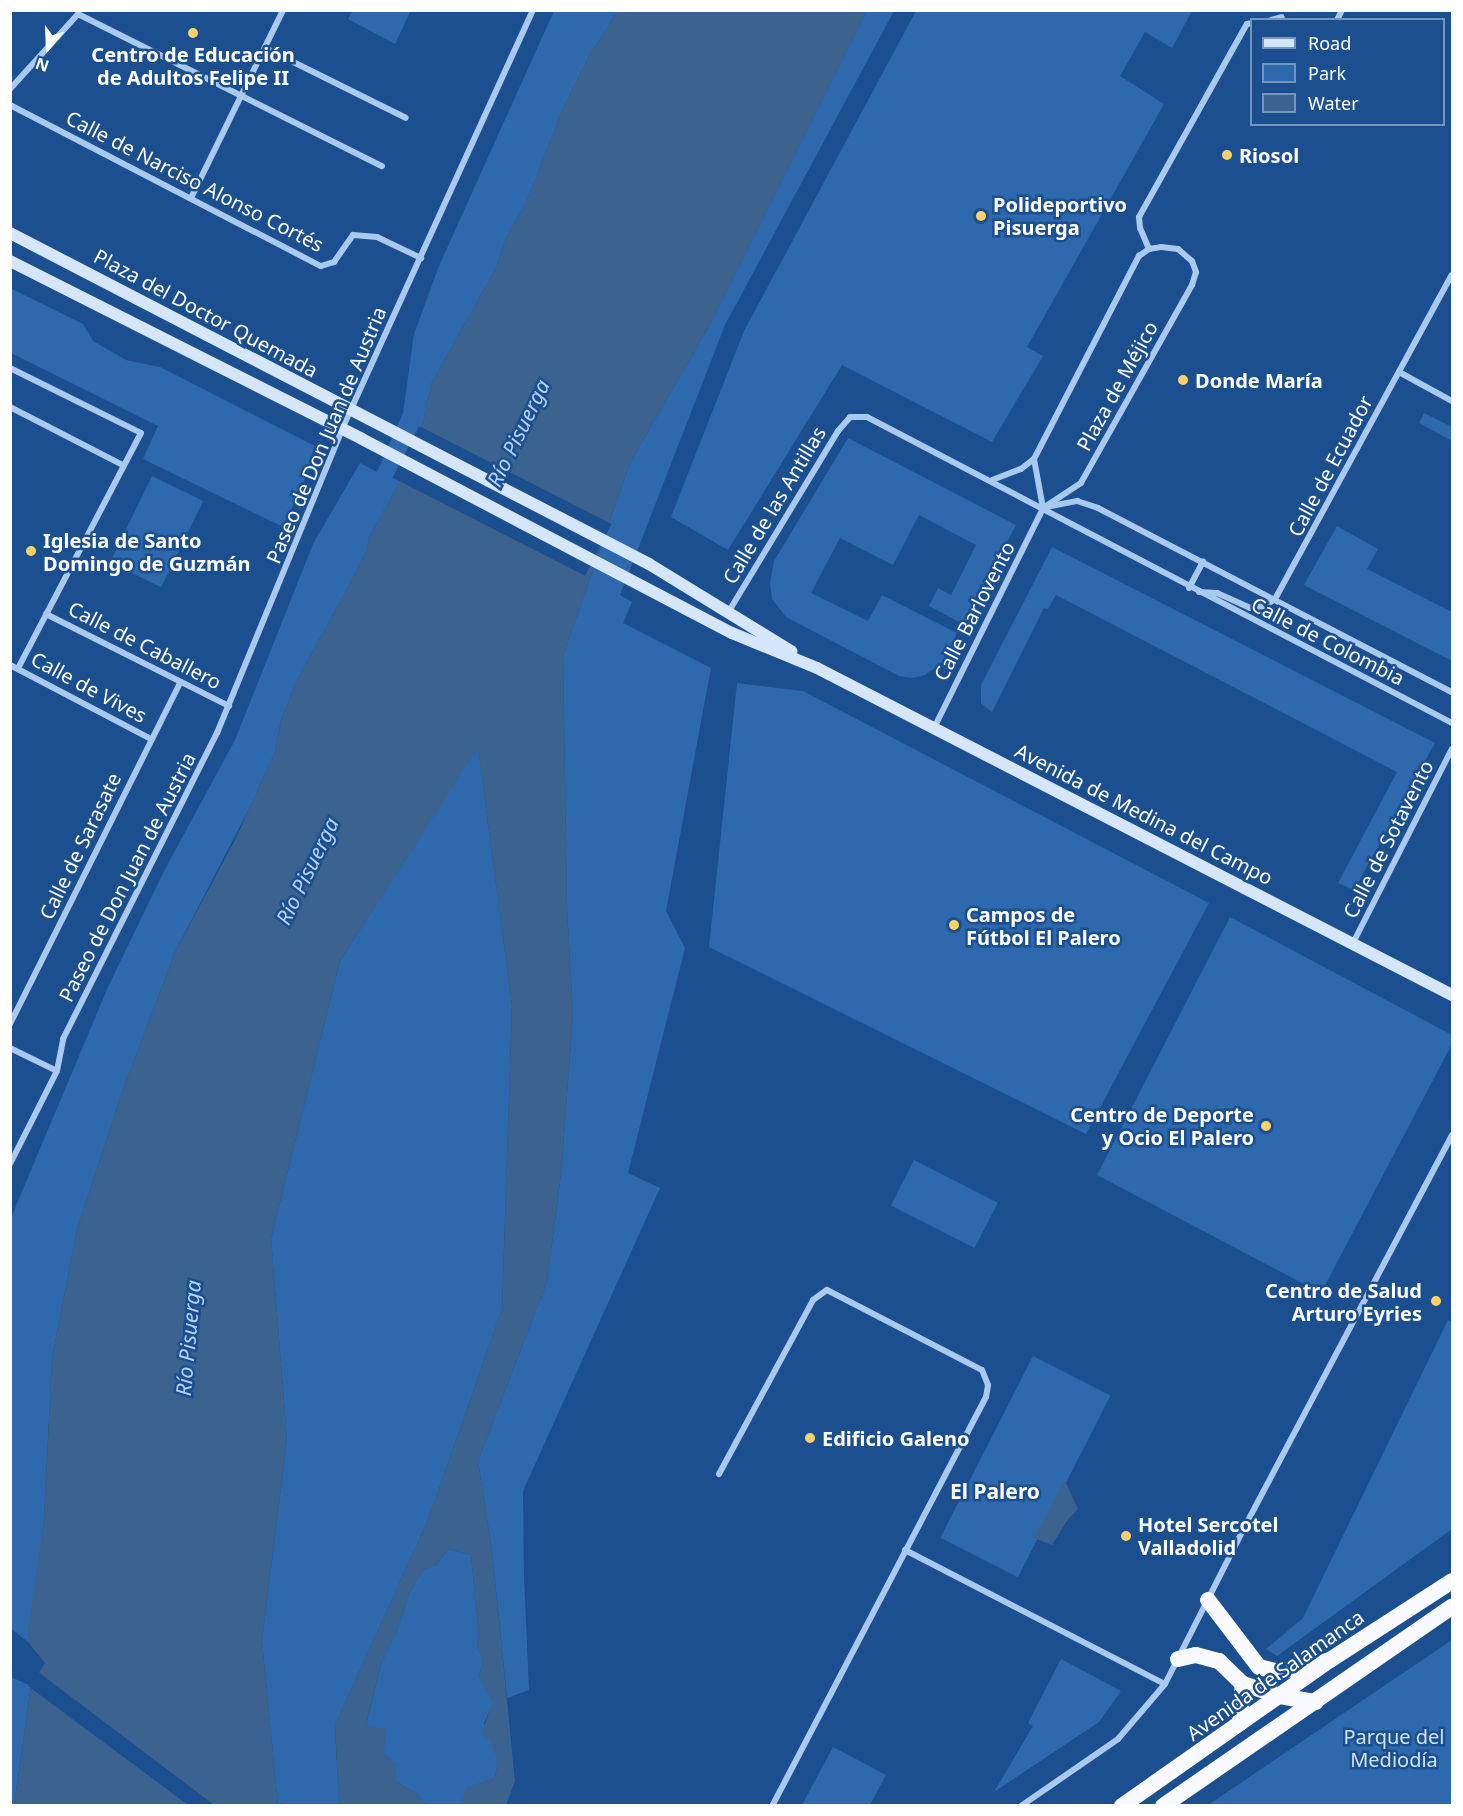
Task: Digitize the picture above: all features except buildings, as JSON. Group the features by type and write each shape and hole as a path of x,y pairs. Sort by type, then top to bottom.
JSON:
{"highway":[{"name":"Avenida de Salamanca","path":"1122,1806 1330,1660 1452,1581"},
{"path":"1208,1600 1258,1667 1279,1672 1330,1660"},
{"path":"1163,1806 1452,1607"},
{"path":"1178,1659 1196,1655 1219,1661 1243,1684 1280,1696 1315,1702"},
{"path":"1240,1723 1243,1684"}],"main road":[{"name":"Plaza del Doctor Quemada","path":"10,233 649,564"},
{"name":"Plaza del Doctor Quemada","path":"10,261 375,446 638,585"},
{"name":"Avenida de Medina del Campo","path":"649,564 729,611 817,668"},
{"name":"Avenida de Medina del Campo","path":"638,585 732,633 817,668 1452,995"}],"street":[{"path":"191,198 283,10"},
{"name":"Paseo de Don Juan de Austria","path":"10,1164 57,1071 63,1039 229,706 342,429 533,10"},
{"path":"1283,18 1286,10"},
{"path":"10,89 78,14 382,166"},
{"path":"1149,249 1140,228 1139,217 1250,23"},
{"path":"265,48 406,118"},
{"name":"Calle de Narciso Alonso Cortés","path":"10,105 321,266 334,262 353,235 377,237 421,258"},
{"name":"Plaza de Méjico","path":"1034,459 1139,256 1149,249 1178,249 1192,261 1196,272 1192,285 1081,483 1043,508"},
{"name":"Calle de Ecuador","path":"1275,599 1452,275"},
{"path":"10,368 141,433 123,465 10,407"},
{"path":"1399,372 1452,401"},
{"name":"Calle de Colombia","path":"850,417 875,419 1189,588 1452,723"},
{"name":"Calle de las Antillas","path":"729,611 837,431 850,417"},
{"path":"992,480 1021,469 1034,459 1043,508"},
{"name":"Calle de Caballero","path":"18,668 123,465"},
{"name":"Calle de Colombia","path":"1043,508 1084,502 1452,692"},
{"name":"Calle Barlovento","path":"934,728 1043,508"},
{"path":"1189,588 1203,562"},
{"path":"1198,592 1217,593 1250,608 1264,606 1275,599"},
{"name":"Calle de Caballero","path":"46,614 229,706"},
{"name":"Calle de Vives","path":"10,665 151,739"},
{"name":"Calle de Sarasate","path":"10,1024 180,683"},
{"name":"Calle de Sotavento","path":"1353,943 1452,749"},
{"path":"10,1048 57,1071"},
{"path":"1021,1806 1118,1739 1165,1684 1452,1135"},
{"path":"719,1474 813,1300 827,1290 982,1370 988,1385 986,1396 772,1806"},
{"path":"905,1550 1165,1684"}],"green space":[{"path":"407,10 410,12 395,44 348,19 352,11"},
{"path":"554,11 618,11 589,56 565,104 526,203 506,238 496,268 432,382 423,423 399,483 369,538 367,550 352,580 297,680 281,720 275,752 249,809 175,952 121,1095 77,1230 52,1358 44,1520 28,1642 10,1628 10,1220 108,987 164,871 235,740 313,544 360,463 377,472 403,413 414,334 439,266"},
{"path":"867,11 894,11 725,325 620,595 632,602 623,623 711,668 666,911 685,948 628,1173 660,1188 523,1491 529,1690 507,1698 492,1551 478,1461 547,1282 561,1174 573,1015 567,909 563,656 630,463 712,321"},
{"path":"916,11 1192,11 1172,48 1145,32 1120,76 1164,104 1027,347 1043,356 992,442 842,365 728,550 671,517 744,331"},
{"path":"10,288 83,324 93,341 126,360 160,367 319,448 283,527 143,459 158,426 11,353"},
{"path":"1424,413 1452,427 1452,441 1419,423"},
{"path":"848,438 1016,525 963,624 929,606 938,588 951,595 976,545 919,515 893,565 840,538 811,593 868,621 882,595 957,633 942,663 925,675 913,678 899,676 786,617 772,599 770,583 774,561"},
{"path":"152,476 203,501 161,587 110,562"},
{"path":"1337,526 1378,549 1367,569 1452,612 1452,661 1304,585"},
{"path":"1052,547 1435,743 1354,890 1338,883 1397,772 1056,595 1048,609 1044,608 992,712 981,703 981,685"},
{"name":"Campos de Fútbol El Palero","path":"737,683 803,691 1209,903 1086,1134 709,947"},
{"path":"478,747 512,1006 502,1309 428,1520 335,1725 339,1805 278,1805 262,1641 287,1439 271,1239 340,961"},
{"name":"Centro de Deporte y Ocio El Palero","path":"1230,917 1452,1035 1452,1044 1321,1293 1097,1175"},
{"path":"914,1160 998,1203 975,1248 891,1205"},
{"path":"1448,1320 1452,1322 1452,1529 1277,1656 1266,1649 1303,1618"},
{"path":"1033,1356 1111,1395 1018,1577 940,1538"},
{"path":"448,1549 471,1555 479,1635 477,1648 483,1661 479,1676 494,1703 484,1723 498,1759 495,1778 467,1788 462,1805 424,1805 418,1794 396,1782 396,1765 384,1754 366,1726 381,1664 397,1631 409,1594 424,1569 436,1565"},
{"name":"Parque del Mediodía","path":"1452,1640 1452,1805 1208,1805"},
{"path":"1061,1659 1121,1691 1099,1722 994,1792 1033,1726 1028,1723"},
{"path":"11,1677 31,1686 14,1805 11,1806"},
{"path":"833,1747 886,1775 870,1805 802,1805"}],"water":[{"name":"Río Pisuerga","path":"618,11 867,11 712,321 630,463 563,656 567,909 573,1015 561,1174 547,1282 478,1461 492,1551 515,1781 506,1805 462,1805 466,1788 495,1778 498,1759 490,1740 481,1734 493,1703 479,1676 483,1661 477,1648 479,1635 471,1555 448,1549 436,1565 424,1569 409,1594 397,1631 381,1664 366,1725 386,1729 384,1754 396,1765 396,1782 418,1794 424,1805 339,1805 335,1725 428,1520 502,1309 512,1006 478,748 340,961 271,1239 287,1439 262,1641 278,1805 14,1806 31,1686 45,1663 28,1642 28,1630 44,1520 52,1358 77,1230 121,1095 175,952 235,840 275,752 281,720 297,680 352,580 367,550 369,538 399,483 423,423 432,382 496,268 506,238 526,203 565,104 589,56"},
{"path":"1065,1481 1078,1509 1068,1519 1052,1545 1034,1538"}],"pier":[{"path":"419,426 611,524 585,576 393,478"},
{"path":"37,1671 214,1805 188,1805 28,1686"}],"place":[{"name":"Centro de Educación de Adultos Felipe II","path":"193,33"},
{"name":"Riosol","path":"1227,155"},
{"name":"Polideportivo Pisuerga","path":"981,216"},
{"name":"Donde María","path":"1183,380"},
{"name":"Iglesia de Santo Domingo de Guzmán","path":"31,551"},
{"name":"Campos de Fútbol El Palero","path":"954,925"},
{"name":"Centro de Deporte y Ocio El Palero","path":"1266,1126"},
{"name":"Centro de Salud Arturo Eyries","path":"1436,1301"},
{"name":"Edificio Galeno","path":"810,1438"},
{"name":"Hotel Sercotel Valladolid","path":"1126,1536"}],"district":[{"name":"El Palero","path":"995,1491"}]}
